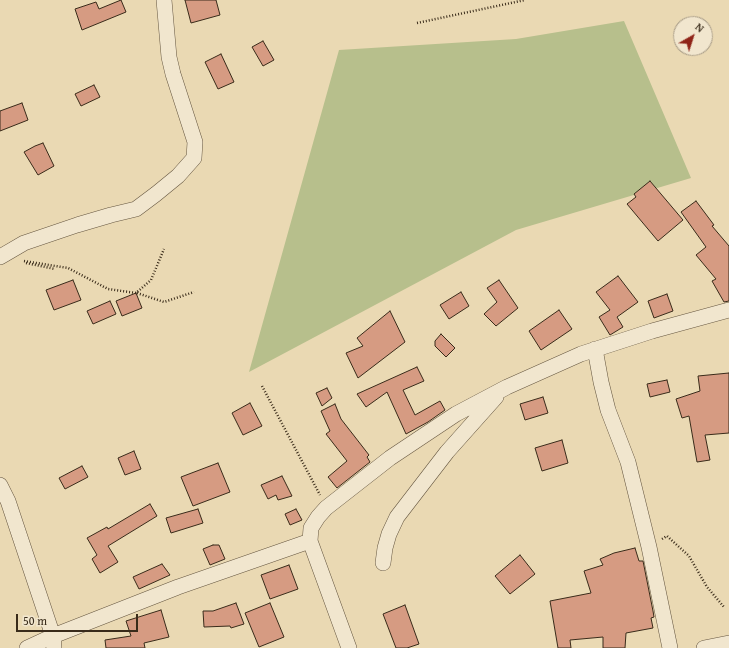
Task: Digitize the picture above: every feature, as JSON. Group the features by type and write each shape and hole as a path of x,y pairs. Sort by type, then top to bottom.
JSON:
{"street":[{"path":"0,257 24,244 77,225 136,209 178,176 194,158 195,142 172,74 164,0"},
{"path":"349,648 310,541 311,528 326,508 390,458 456,414 502,390 581,354 652,331 729,310"},
{"path":"596,349 601,382 608,410 628,462 649,547 670,648"},
{"path":"383,563 384,548 397,517 447,452 502,390"},
{"path":"0,485 8,501 54,642"},
{"path":"27,648 54,642 178,587 310,541"}],"path":[{"path":"417,24 525,0"},
{"path":"136,293 151,280 164,249"},
{"path":"0,257 55,270"},
{"path":"0,257 68,268 108,290 136,293 164,302 194,292"},
{"path":"262,386 326,508"},
{"path":"649,547 667,536 689,556 707,587 724,607"}],"green space":[{"path":"624,21 691,178 516,230 249,372 339,50 516,39"}],"building":[{"path":"121,0 126,12 82,30 75,9 96,2 99,9"},
{"path":"185,0 216,0 220,15 191,23"},
{"path":"263,41 274,60 263,66 252,47"},
{"path":"221,54 234,82 218,89 205,62"},
{"path":"94,85 100,97 81,106 75,94"},
{"path":"22,103 28,120 0,131 0,111"},
{"path":"43,143 54,166 38,175 24,152"},
{"path":"650,181 683,220 658,241 627,204 636,197 634,194"},
{"path":"696,201 714,225 712,226 729,246 729,301 724,302 712,281 716,279 696,255 706,247 681,212"},
{"path":"618,276 638,302 617,317 623,327 610,335 599,317 610,310 596,292"},
{"path":"73,280 81,300 54,310 46,290"},
{"path":"499,280 518,308 496,326 484,314 497,302 487,288"},
{"path":"461,292 469,306 449,319 440,305"},
{"path":"136,293 142,308 122,316 116,301"},
{"path":"667,294 673,311 654,318 648,301"},
{"path":"110,301 116,314 93,324 87,311"},
{"path":"559,310 572,329 541,350 529,331"},
{"path":"390,311 405,342 358,378 346,353 363,346 357,338"},
{"path":"441,334 455,348 446,357 435,346 435,341"},
{"path":"417,367 424,381 403,390 415,415 440,401 445,410 428,422 406,434 387,392 366,407 357,394"},
{"path":"729,373 729,433 705,435 710,460 697,462 689,416 682,418 676,399 700,391 698,376"},
{"path":"667,380 670,392 650,397 647,384"},
{"path":"327,388 332,398 322,406 316,393"},
{"path":"543,397 548,413 525,420 520,404"},
{"path":"250,403 262,426 243,435 232,413"},
{"path":"335,404 341,419 369,455 367,457 370,462 337,488 328,477 347,461 326,434 330,431 321,411"},
{"path":"562,440 568,463 542,471 535,448"},
{"path":"134,451 141,469 125,475 118,458"},
{"path":"218,463 230,492 193,506 181,477"},
{"path":"82,466 88,477 65,489 59,478"},
{"path":"282,476 292,496 278,500 276,495 268,499 261,485"},
{"path":"150,504 157,516 108,546 118,562 100,573 92,559 97,555 87,538 107,527 108,529"},
{"path":"198,509 203,523 171,533 166,518"},
{"path":"296,509 302,520 290,525 285,514"},
{"path":"213,545 219,545 225,559 210,565 203,549"},
{"path":"635,548 639,561 643,561 654,617 651,618 653,628 626,633 625,648 603,648 603,637 570,640 571,648 558,648 550,601 591,593 584,571 603,565 600,559 614,553"},
{"path":"520,555 535,574 510,594 495,576"},
{"path":"162,564 170,575 139,589 133,577"},
{"path":"289,565 298,589 270,599 261,575"},
{"path":"236,603 244,624 231,628 230,626 204,627 203,611 213,611"},
{"path":"270,603 284,637 259,647 245,613"},
{"path":"405,605 419,644 407,648 396,648 383,614"},
{"path":"161,610 169,637 144,643 145,648 106,648 105,640 131,636 126,621"}]}
